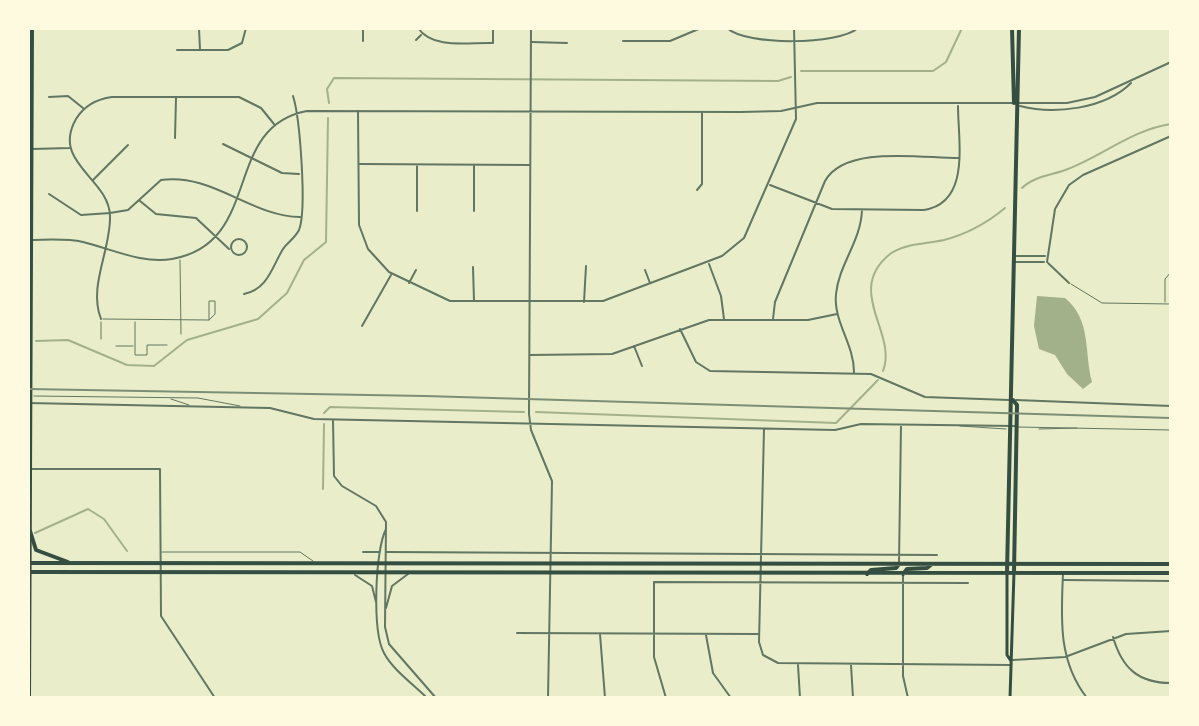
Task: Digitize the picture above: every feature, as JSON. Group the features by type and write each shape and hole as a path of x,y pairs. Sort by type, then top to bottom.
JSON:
{"main road":[{"path":"29,698 32,28"},
{"path":"1011,663 1007,655 1008,428 1009,405 1013,400 1015,105 1019,28"},
{"path":"1012,31 1019,48"},
{"path":"1012,31 1011,96 1015,105"},
{"path":"1010,698 1018,428 1017,405 1013,400"},
{"path":"1008,461 1016,491"},
{"path":"1008,492 1013,496 1016,513"},
{"path":"30,531 36,550 70,563"},
{"path":"29,563 1171,564"},
{"path":"867,574 871,570 896,568 899,564"},
{"path":"903,574 907,569 927,568 932,564"},
{"path":"29,572 1171,573"}],"street":[{"path":"199,28 200,50"},
{"path":"177,50 235,48 244,40 246,28"},
{"path":"363,28 363,41"},
{"path":"418,28 422,34 441,42 493,43 493,28"},
{"path":"531,28 529,412 551,475 548,698"},
{"path":"623,41 670,41 701,28"},
{"path":"727,28 747,38 796,39 841,38 858,28"},
{"path":"358,111 361,233 373,256 392,274 433,296 474,302 584,303 611,299 727,253 744,238 794,126 794,28"},
{"path":"416,40 422,34"},
{"path":"531,42 567,43"},
{"path":"30,240 73,241 148,259 179,257 217,236 239,198 251,156 275,125 299,113 773,111 817,103 1054,108 1083,106 1107,98 1171,62"},
{"path":"49,97 68,96 84,109"},
{"path":"244,294 253,292 270,276 282,250 299,230 299,113 293,96"},
{"path":"175,138 176,97"},
{"path":"101,319 99,269 110,213 105,196 77,165 71,147 74,124 84,109 105,98 245,99 261,108 275,125"},
{"path":"769,184 832,209 924,210 938,207 954,190 958,158 958,105"},
{"path":"697,190 702,184 702,112"},
{"path":"1069,283 1047,262 1046,256 1055,209 1069,185 1083,175 1171,136"},
{"path":"223,144 282,173 300,174"},
{"path":"92,181 128,145"},
{"path":"32,149 71,147"},
{"path":"773,320 775,302 830,172 847,160 958,158"},
{"path":"358,164 530,165"},
{"path":"417,164 417,211"},
{"path":"474,164 474,211"},
{"path":"49,194 81,215 110,213 128,210 154,184 165,179 198,181 282,216 300,217"},
{"path":"139,200 156,214 192,216 229,249 240,256 247,241 240,238 229,249"},
{"path":"854,373 853,352 837,314 837,285 861,227 862,210"},
{"path":"1014,259 1046,256"},
{"path":"1014,259 1047,262"},
{"path":"708,261 723,302 724,320"},
{"path":"584,303 586,266"},
{"path":"473,267 474,302"},
{"path":"409,283 416,270"},
{"path":"645,270 651,284"},
{"path":"362,326 392,274"},
{"path":"530,355 604,355 704,321 815,320 837,314"},
{"path":"680,329 696,362 710,371 881,376 925,397 1171,406"},
{"path":"634,346 642,366"},
{"path":"29,403 275,409 304,418 835,430 861,424 1018,428"},
{"path":"333,418 334,476 342,486 380,509 386,527 386,633 392,650 436,698"},
{"path":"899,564 901,424"},
{"path":"764,428 759,634 761,651 768,659 851,664 1011,663 1065,657 1113,637 1171,631"},
{"path":"29,469 160,469 163,622 215,698"},
{"path":"386,527 378,574 378,634 385,655 427,698"},
{"path":"363,552 381,552"},
{"path":"387,552 937,555"},
{"path":"1063,573 1065,657 1087,698"},
{"path":"354,574 372,586 378,604"},
{"path":"386,609 392,586 408,574"},
{"path":"903,574 903,664 908,698"},
{"path":"1063,580 1171,581"},
{"path":"666,698 656,669 654,582 968,583"},
{"path":"517,633 759,634"},
{"path":"600,633 605,698"},
{"path":"707,634 710,665 731,698"},
{"path":"1113,637 1120,658 1132,673 1151,682 1171,683"},
{"path":"798,663 800,698"},
{"path":"851,664 853,698"}],"lane":[{"path":"179,257 181,334"},
{"path":"1165,304 1165,279 1171,272"},
{"path":"1069,283 1102,303 1171,304"},
{"path":"101,339 101,319 209,320"},
{"path":"135,319 135,355 147,355 147,345 167,345"},
{"path":"116,346 135,346"},
{"path":"29,396 203,399 242,408"},
{"path":"169,399 191,407"},
{"path":"1018,428 1063,431 1080,428 1171,430"},
{"path":"160,552 300,552 315,563"}],"shaded area":[{"path":"1037,296 1065,298 1079,316 1086,337 1092,382 1083,389 1067,374 1055,355 1039,349 1034,326"}],"waterway":[{"path":"801,71 933,71 946,62 962,28"},
{"path":"329,103 327,89 334,78 778,81 791,77"},
{"path":"36,341 68,340 127,365 154,366 187,340 258,319 287,293 304,260 326,242 328,118"},
{"path":"1022,188 1038,178 1081,164 1144,131 1171,124"},
{"path":"883,371 886,357 884,342 872,297 877,268 896,250 961,235 1005,208"},
{"path":"536,412 836,423 878,380"},
{"path":"324,413 330,407 524,412"},
{"path":"323,489 324,424"},
{"path":"35,533 88,509 104,519 127,551"}],"railway":[{"path":"28,389 425,396 1171,418"}]}
